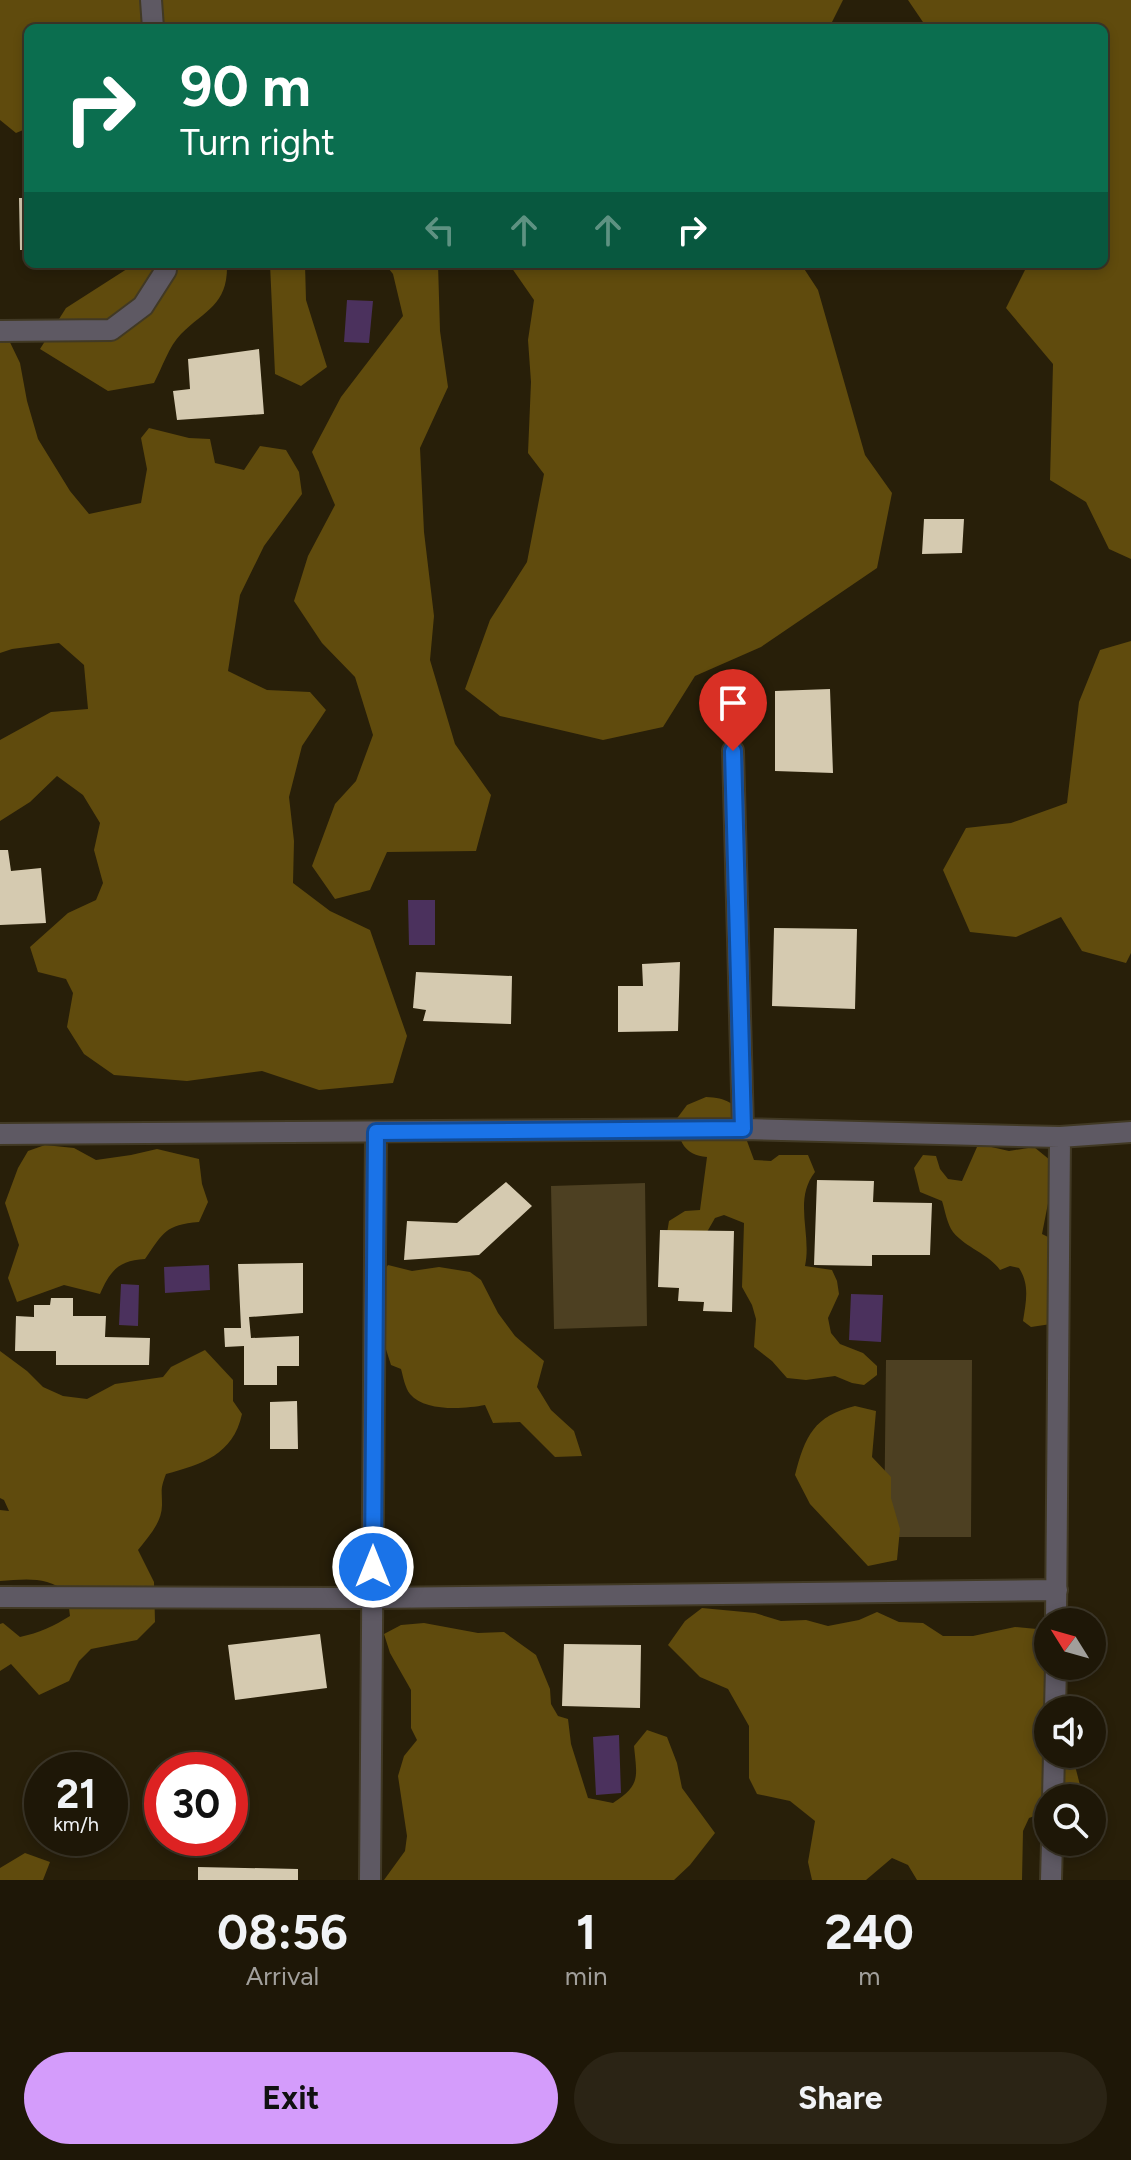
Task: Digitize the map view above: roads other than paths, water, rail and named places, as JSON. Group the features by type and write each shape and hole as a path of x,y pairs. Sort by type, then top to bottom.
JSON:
{"street":[{"path":"151,0 153,24"},
{"path":"0,331 111,330 143,306 166,268"},
{"path":"733,751 743,1129"},
{"path":"0,1134 743,1129 1060,1137 1131,1132"},
{"path":"370,1880 376,1132"},
{"path":"1056,1608 1060,1137"},
{"path":"0,1597 373,1598 1057,1590"},
{"path":"1051,1880 1052,1856"}]}
